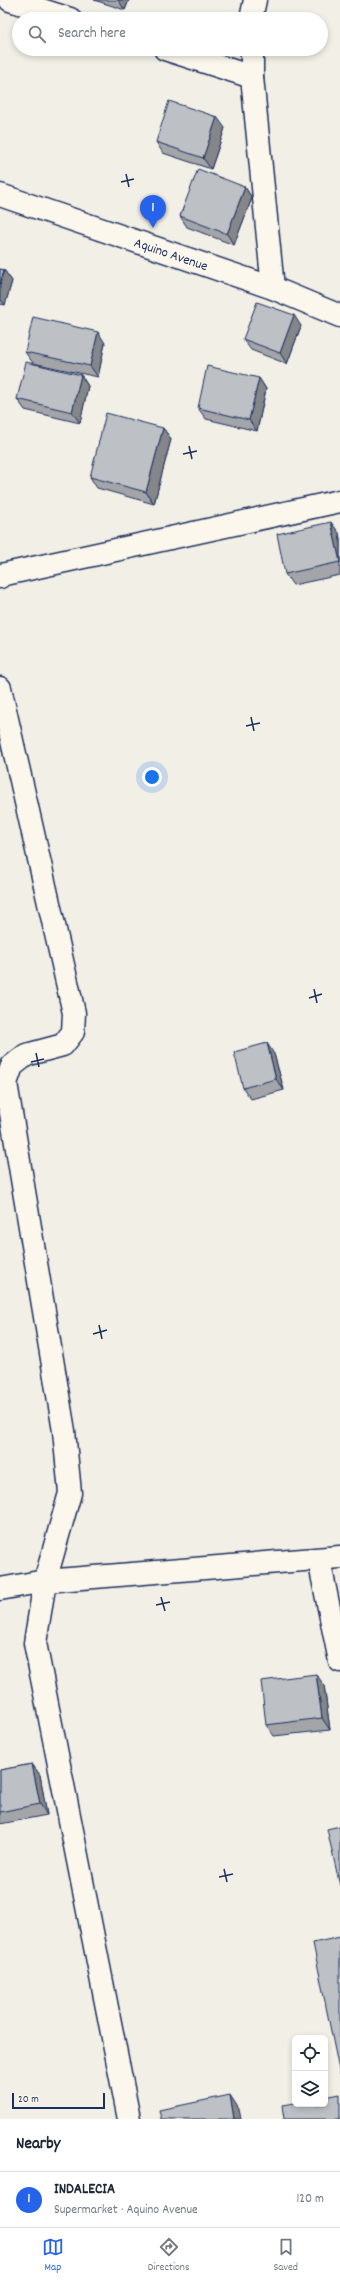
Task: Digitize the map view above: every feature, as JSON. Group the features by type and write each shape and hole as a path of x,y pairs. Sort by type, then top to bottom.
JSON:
{"street":[{"path":"10,0 48,12"},
{"path":"252,12 255,0"},
{"path":"188,56 252,76"},
{"path":"252,56 252,76 273,288"},
{"name":"Aquino Avenue","path":"0,195 273,288 340,316"},
{"path":"0,577 1,575 340,500"},
{"path":"0,688 74,1013 73,1032 64,1045 26,1054 12,1066 6,1083 64,1431 70,1493 45,1581 36,1643 129,2119"},
{"path":"0,1589 45,1581 241,1564 329,1559 340,1661"}],"building":[{"path":"169,101 217,117 203,158 156,142"},
{"path":"198,169 245,187 227,234 180,216"},
{"path":"0,269 4,270 0,284"},
{"path":"257,302 294,315 280,353 243,339"},
{"path":"33,317 98,332 90,366 25,352"},
{"path":"26,362 81,375 72,412 17,399"},
{"path":"207,366 259,378 249,420 198,408"},
{"path":"106,413 163,428 146,492 90,477"},
{"path":"331,522 340,562 285,574 277,534"},
{"path":"267,1043 276,1079 243,1088 234,1052"},
{"path":"316,1674 322,1718 266,1725 261,1681"},
{"path":"32,1764 40,1804 0,1812 0,1770"},
{"path":"340,1826 340,1886 327,1829"},
{"path":"340,1937 340,2075 313,1943"},
{"path":"340,2094 340,2119 284,2119 282,2105 292,2103 292,2107 328,2107 328,2096"},
{"path":"230,2095 234,2119 161,2119 159,2110"}],"place":[{"name":"INDALECIA","path":"153,228"}]}
